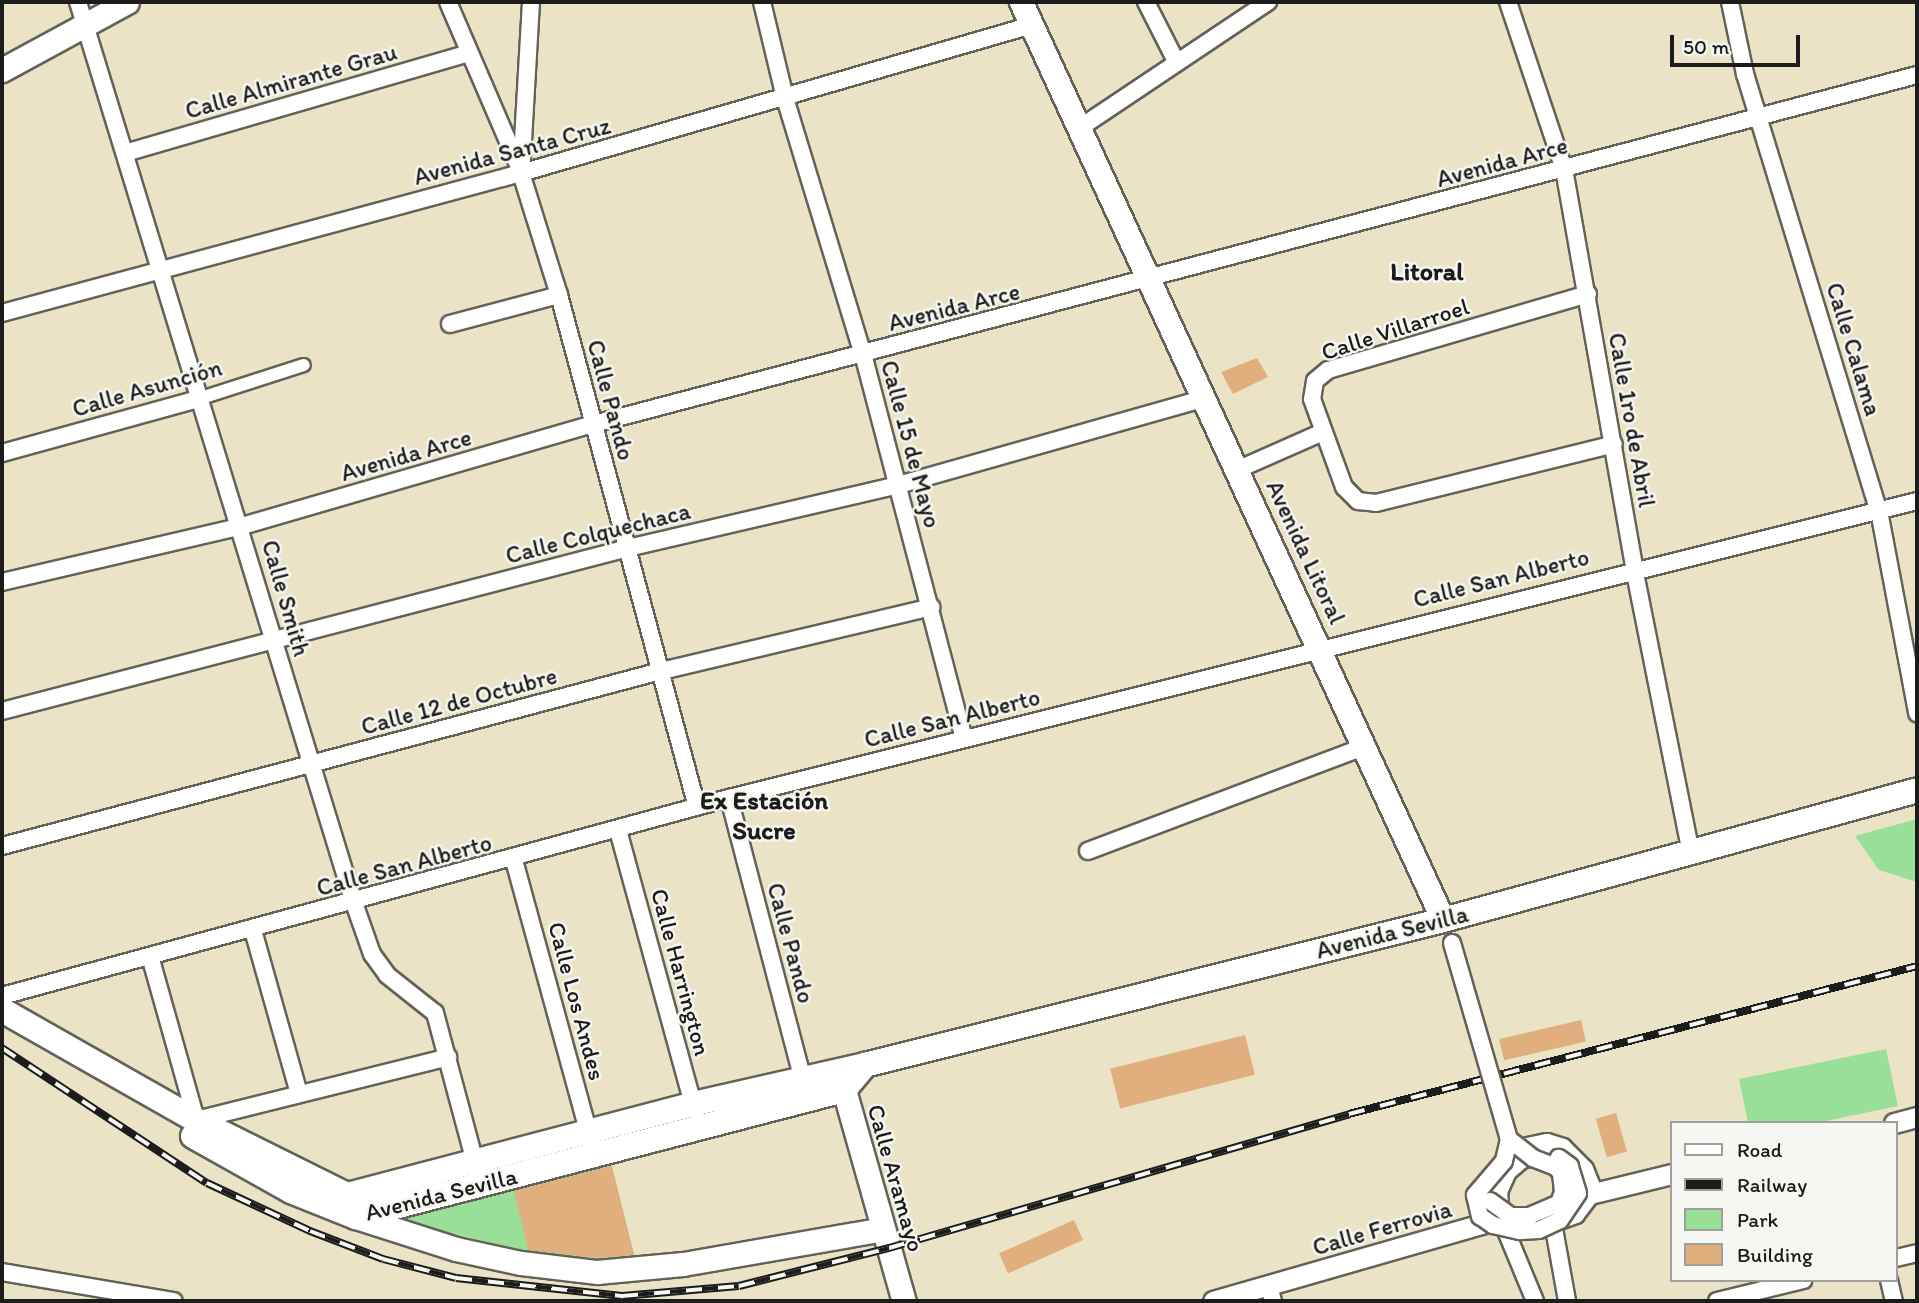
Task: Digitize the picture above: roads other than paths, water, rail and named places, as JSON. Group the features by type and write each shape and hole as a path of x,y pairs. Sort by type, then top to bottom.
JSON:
{"main road":[{"path":"2,70 127,2"},
{"name":"Avenida Litoral","path":"1021,2 1321,647 1443,920"},
{"name":"Avenida Sevilla","path":"2,1025 291,1191 356,1217 478,1173 841,1079 865,1065 1443,920 1917,790"},
{"name":"Avenida Sevilla","path":"2,1010 196,1120 347,1195 478,1173"},
{"name":"Calle Aramayo","path":"841,1079 904,1301"},
{"path":"356,1217 456,1249 597,1272 683,1264 883,1229"}],"street":[{"name":"Calle Smith","path":"78,2 163,269 198,399 242,526 353,900 372,954 387,975 435,1013 478,1173"},
{"path":"448,2 521,173"},
{"name":"Calle Pando","path":"531,2 521,173 559,295 628,548 657,672 697,807"},
{"name":"Calle 15 de Mayo","path":"762,2 785,98 863,354 964,738"},
{"path":"1146,2 1177,63"},
{"name":"Calle 1ro de Abril","path":"1508,2 1564,169 1634,568 1691,852"},
{"name":"Calle Calama","path":"1730,2 1745,74 1879,511 1917,713"},
{"path":"1078,129 1258,5"},
{"name":"Avenida Santa Cruz","path":"2,313 521,173 1032,25"},
{"name":"Calle Almirante Grau","path":"125,153 469,53"},
{"name":"Avenida Arce","path":"2,582 242,526 594,424 1152,280 1917,75"},
{"name":"Calle Villarroel","path":"1588,294 1328,370 1315,381 1312,399 1344,487 1358,501 1376,503 1614,444"},
{"path":"450,324 559,295"},
{"name":"Calle Asunción","path":"2,453 198,399 304,365"},
{"name":"Calle Colquechaca","path":"2,711 274,638 628,548 898,485 1205,398"},
{"path":"1239,469 1323,432"},
{"name":"Calle San Alberto","path":"2,996 253,930 353,900 514,860 729,798 1634,568 1917,500"},
{"name":"Calle 12 de Octubre","path":"2,846 657,672 931,607"},
{"path":"1088,851 1366,746"},
{"name":"Calle Pando","path":"729,798 805,1088"},
{"name":"Calle Harrington","path":"618,830 697,1115"},
{"name":"Calle Los Andes","path":"514,860 592,1143"},
{"name":"Avenida Litoral","path":"1443,920 1509,1139"},
{"path":"253,930 299,1094"},
{"path":"150,956 196,1120 448,1057"},
{"path":"1898,1122 1917,1117"},
{"path":"1504,1227 1553,1223 1576,1215 1594,1191 1586,1169 1563,1147 1536,1143 1508,1150 1487,1175 1483,1186 1490,1201 1511,1216 1529,1216 1559,1203 1563,1192 1561,1172 1556,1167 1533,1158 1509,1139 1504,1161 1475,1195 1480,1216 1493,1225 1508,1231 1539,1230 1573,1207 1577,1181 1570,1166 1559,1158 1543,1154 1522,1160 1508,1172 1499,1192 1504,1227 1535,1301"},
{"name":"Calle Ferrovia","path":"1213,1301 1271,1294 1479,1226 1504,1227 1594,1191 1671,1174"},
{"path":"1553,1223 1567,1301"},
{"path":"1898,1258 1917,1253"},
{"path":"2,1272 174,1301"},
{"path":"1717,1301 1796,1282"},
{"path":"1889,1282 1894,1301"}],"railway":[{"path":"2,1048 207,1183 310,1231 383,1259 456,1278 622,1296 739,1286 889,1248 1349,1114 1917,966"}],"district":[{"name":"Litoral","path":"1427,272"},
{"name":"Ex Estación Sucre","path":"764,816"}]}
